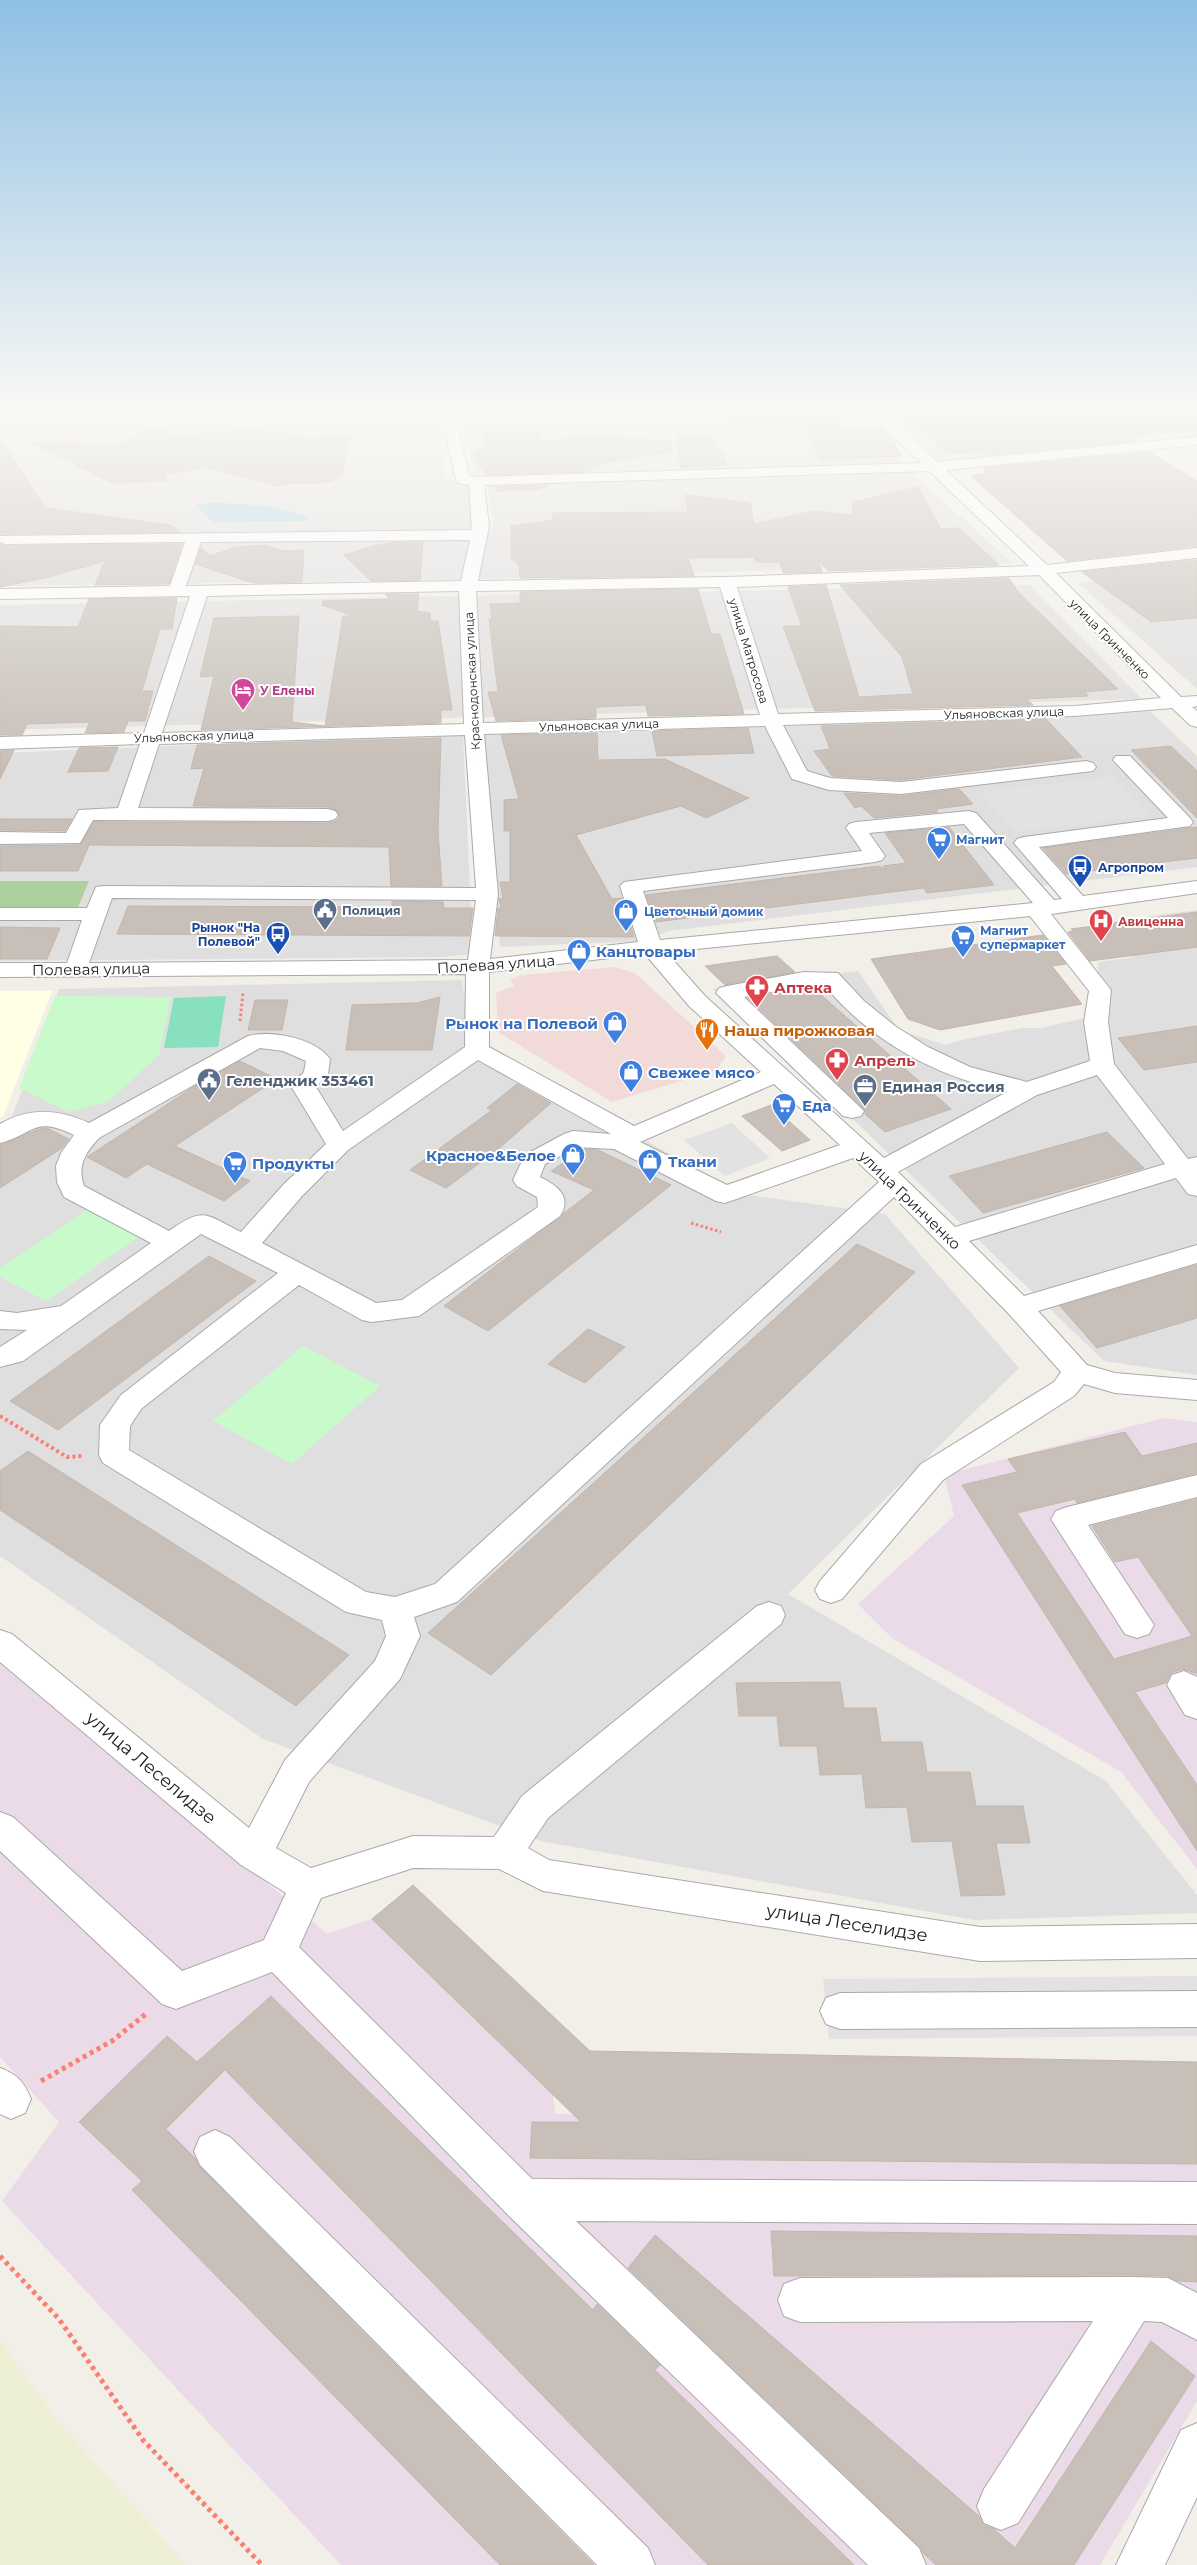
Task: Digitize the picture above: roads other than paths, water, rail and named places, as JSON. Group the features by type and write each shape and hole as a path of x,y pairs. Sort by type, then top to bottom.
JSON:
{"street":[{"name":"Краснодонская улица","path":"477,1050 476,985 487,894 474,729 466,586 480,530"},
{"name":"улица Гринченко","path":"999,530 1043,570 1197,722"},
{"path":"5,539 479,535"},
{"path":"176,591 195,537"},
{"path":"0,594 727,582 1043,570 1197,553"},
{"name":"улица Матросова","path":"727,582 771,720 798,774 829,784 901,788 1086,767"},
{"path":"126,814 153,738 200,591"},
{"name":"Ульяновская улица","path":"0,743 1075,711 1197,700"},
{"path":"1078,904 1024,843 1183,822 1122,760"},
{"path":"0,838 73,838 86,814 328,815"},
{"path":"651,948 631,886 875,856 856,828 969,817 1043,909 1100,990 1096,1022 1102,1066 1189,1166 1197,1188"},
{"name":"Полевая улица","path":"0,970 478,967 1043,909 1197,887"},
{"path":"77,969 104,892 487,894"},
{"path":"0,914 95,914"},
{"name":"улица Гринченко","path":"651,948 697,1001 888,1176 1019,1307 1077,1372"},
{"path":"697,1001 727,993 804,980 830,978 846,999 903,1042 955,1069 1028,1090"},
{"path":"727,993 852,1111"},
{"path":"170,1243 73,1191 67,1178 68,1162 75,1150 90,1134 256,1041 281,1042 306,1050 318,1060 316,1074 303,1086 339,1145"},
{"path":"247,1247 250,1239 293,1190 339,1145 477,1050 724,1195 856,1148"},
{"path":"297,1272 131,1402 115,1425 114,1455 358,1603 395,1610 446,1593 888,1176 1028,1090 1102,1066"},
{"path":"0,1357 13,1354 199,1222 372,1313 409,1309 551,1210 550,1193 526,1180 534,1160 572,1139 626,1139 769,1076 778,1074"},
{"path":"0,1135 22,1121 45,1117 70,1123 90,1134"},
{"path":"949,1238 1189,1166"},
{"path":"1019,1307 1197,1254"},
{"path":"0,1320 17,1322 73,1312"},
{"path":"831,1590 932,1472 1064,1390 1077,1372 1115,1382 1197,1390"},
{"path":"1137,1624 1067,1519 1197,1486"},
{"path":"254,1854 297,1771 388,1669 403,1636 395,1610"},
{"path":"0,1828 176,1991 278,1952 308,1886 413,1852 504,1853 535,1807 769,1615"},
{"name":"улица Леселидзе","path":"0,1643 254,1854 308,1886"},
{"name":"улица Леселидзе","path":"504,1853 543,1875 980,1944 1197,1941"},
{"path":"278,1952 523,2200 902,2565"},
{"path":"840,2011 1197,2009"},
{"path":"215,2151 630,2565"},
{"path":"523,2200 1197,2202"},
{"path":"1001,2506 1133,2299"},
{"path":"800,2300 1168,2300 1197,2318"},
{"path":"1140,2565 1197,2446"}],"place":[{"name":"У Елены","path":"243,711"},
{"name":"Магнит","path":"939,860"},
{"name":"Агропром","path":"1080,888"},
{"name":"Полиция","path":"325,931"},
{"name":"Цветочный домик","path":"626,932"},
{"name":"Авиценна","path":"1101,942"},
{"name":"Рынок \"На Полевой\"","path":"278,955"},
{"name":"Магнит супермаркет","path":"963,958"},
{"name":"Канцтовары","path":"579,972"},
{"name":"Аптека","path":"757,1008"},
{"name":"Рынок на Полевой","path":"615,1044"},
{"name":"Наша пирожковая","path":"707,1051"},
{"name":"Апрель","path":"837,1081"},
{"name":"Свежее мясо","path":"631,1093"},
{"name":"Геленджик 353461","path":"209,1101"},
{"name":"Единая Россия","path":"865,1107"},
{"name":"Еда","path":"784,1126"},
{"name":"Красное&Белое","path":"573,1176"},
{"name":"Ткани","path":"650,1182"},
{"name":"Продукты","path":"235,1184"}]}
